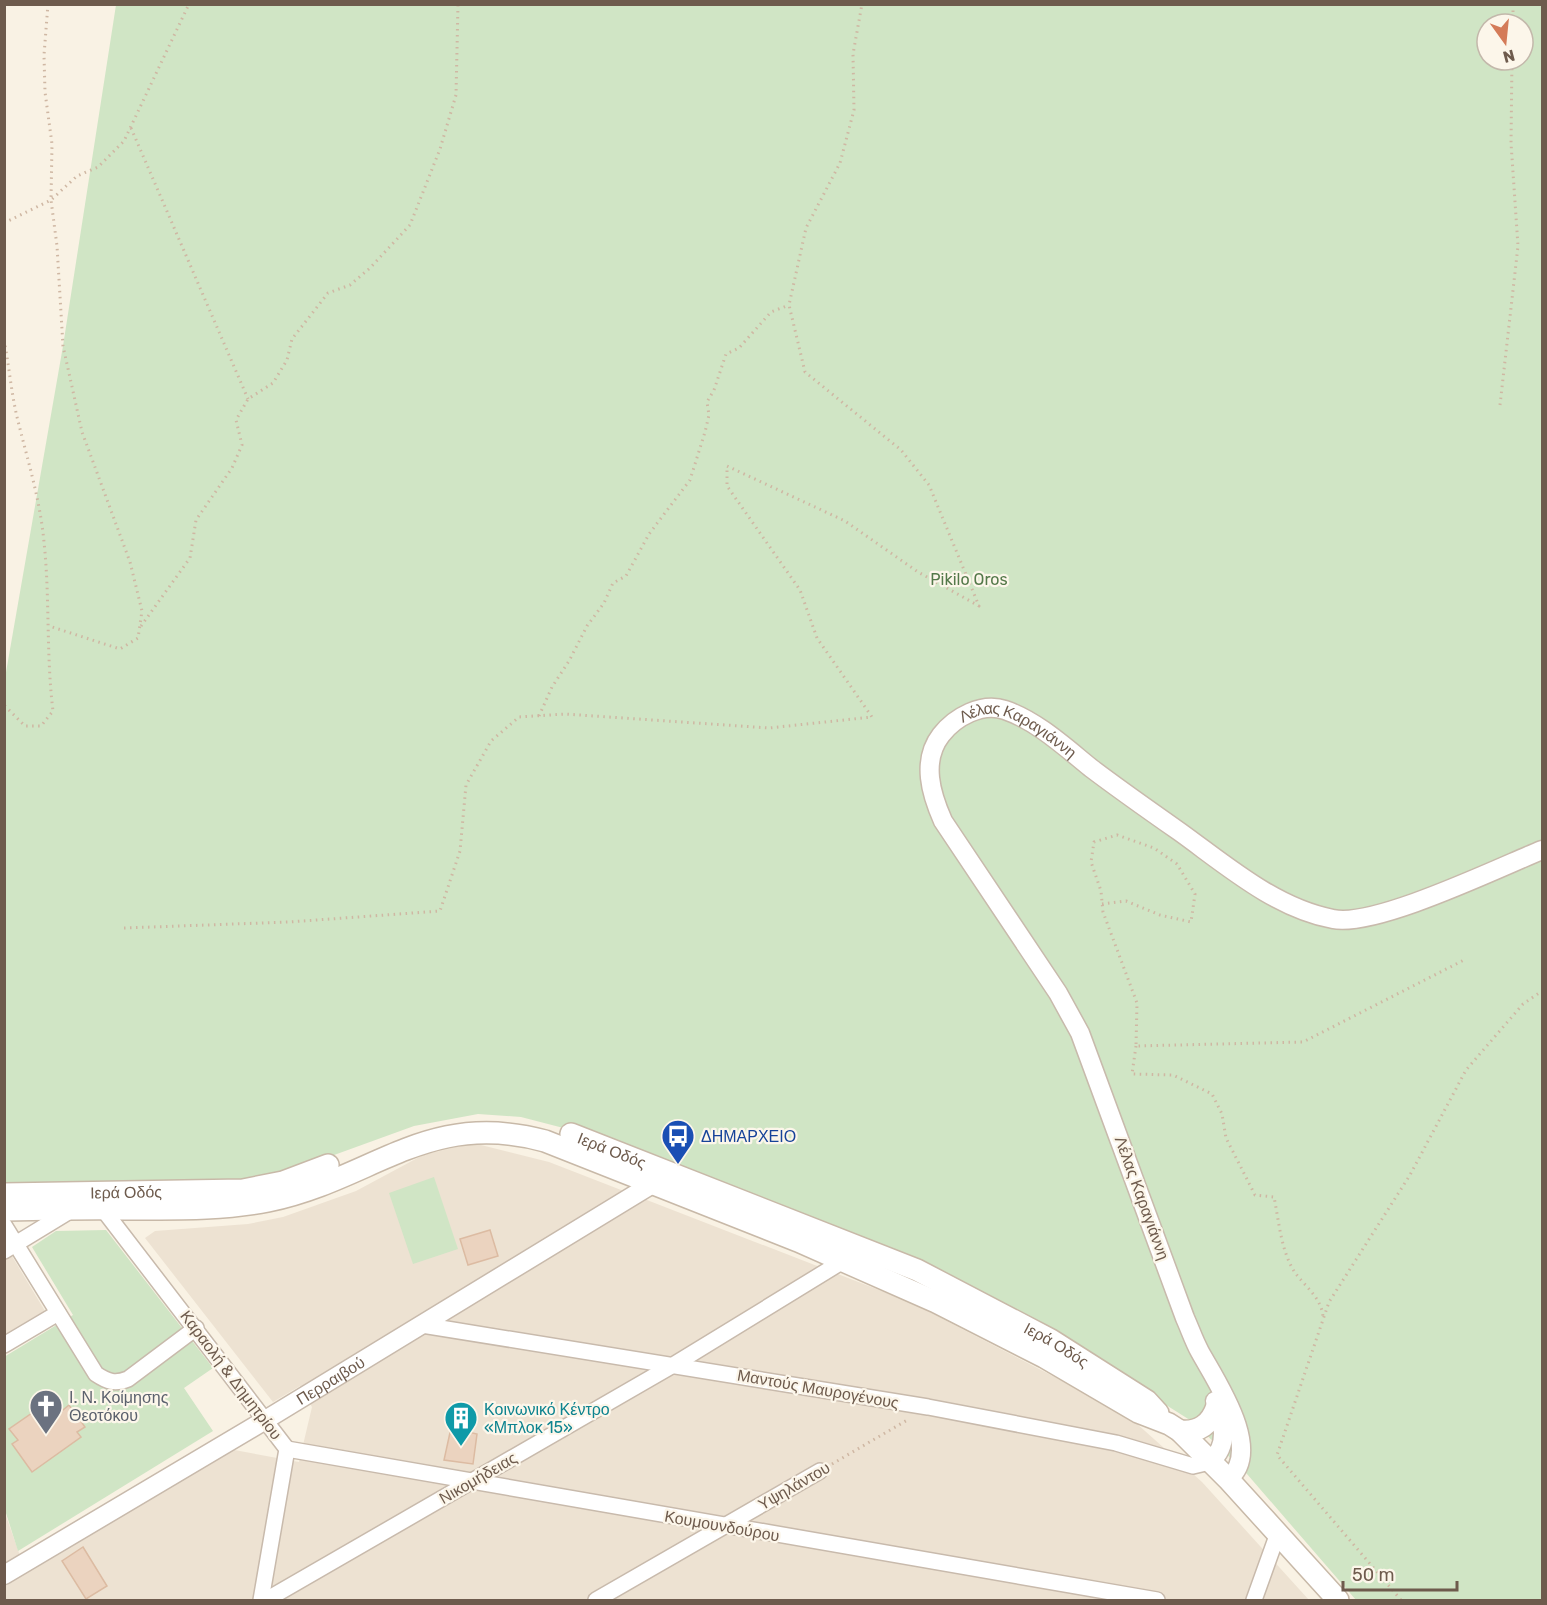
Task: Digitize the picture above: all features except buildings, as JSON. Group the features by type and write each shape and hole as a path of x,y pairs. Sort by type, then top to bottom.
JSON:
{"main road":[{"name":"Ιερά Οδός","path":"4,1194 243,1190 297,1177 428,1126 477,1118 520,1120 605,1147 917,1270 1051,1340 1147,1401 1228,1479 1338,1600"},
{"name":"Ιερά Οδός","path":"4,1210 209,1208 266,1201 302,1191 431,1139 480,1131 511,1133 545,1141 654,1183 843,1261 1003,1336 1138,1412 1174,1428"},
{"path":"1174,1428 1193,1431 1205,1426 1217,1406"}],"street":[{"name":"Λέλας Καραγιάννη","path":"1210,1462 1221,1451 1224,1429 1199,1351 1080,1033 1058,993 943,821 936,806 929,771 935,743 957,719 989,708 1004,710 1043,730 1234,871 1290,905 1334,920 1374,916 1542,850"},
{"name":"Περραιβού","path":"4,1575 267,1419 654,1183"},
{"name":"Καραολή & Δημητρίου","path":"102,1208 267,1419 287,1449 261,1600"},
{"path":"10,1248 74,1209"},
{"path":"4,1225 10,1248 58,1312 96,1374 106,1381 118,1383 128,1379 196,1328"},
{"name":"Νικομήδειας","path":"266,1600 675,1364 843,1261"},
{"path":"4,1345 58,1312"},
{"name":"Μαντούς Μαυρογένους","path":"422,1325 675,1364 928,1407 1116,1443 1193,1466 1210,1462"},
{"name":"Λέλας Καραγιάννη","path":"1199,1351 1222,1389 1236,1424 1240,1459 1235,1474 1228,1479"},
{"name":"Κουμουνδούρου","path":"287,1449 724,1526 1095,1595 1157,1600"},
{"name":"Υψηλάντου","path":"596,1600 820,1471"},
{"path":"1254,1600 1278,1533"}],"path":[{"path":"48,4 44,56 45,92 52,144 51,200 57,246 63,346 82,432 130,562 142,611 138,639 120,649 49,626"},
{"path":"4,223 51,200 77,176 98,167 124,141 189,4"},
{"path":"139,629 190,558 196,520 232,468 242,445 237,420 248,399 273,383 287,360 292,339 328,293 350,285 364,274 410,225 440,148 456,95 458,4"},
{"path":"123,928 289,922 440,911 460,851 466,784 491,741 519,717 565,714 769,728 872,717 817,638 800,590 727,486 727,466 845,521 918,572 979,606 929,485 901,450 805,372 789,305 806,228 840,163 854,110 853,54 862,4"},
{"path":"1500,405 1518,246 1511,143 1512,72"},
{"path":"130,128 232,357 248,399"},
{"path":"539,716 552,687 569,661 587,626 604,603 613,583 626,576 649,534 690,480 709,414 706,402 714,390 726,354 739,348 771,312 789,305"},
{"path":"4,340 17,416 31,464 44,541 49,626 49,677 53,711 41,726 25,726 4,705"},
{"path":"4,676 4,684"},
{"path":"1102,904 1126,901 1160,915 1191,922 1195,894 1177,864 1154,848 1117,835 1094,842 1091,862 1101,891 1102,904 1137,1003 1136,1046 1132,1074 1173,1075 1212,1094 1222,1114 1226,1138 1255,1195 1274,1197 1285,1248 1295,1272 1311,1290 1322,1309 1323,1321"},
{"path":"1136,1046 1303,1042 1466,959"},
{"path":"1401,1600 1278,1455 1329,1302 1410,1175 1466,1070 1523,1004 1542,990"},
{"name":"Υψηλάντου","path":"820,1471 928,1407"}],"shaded area":[{"path":"473,1143 549,1162 910,1302 1126,1414 1202,1482 1309,1600 5,1600 4,1510 26,1573 229,1449 299,1462 312,1407 300,1386 273,1402 145,1238 155,1231 248,1224 283,1217 356,1191 423,1155"},
{"path":"4,1243 45,1311 5,1335 4,1335"}],"green space":[{"name":"Pikilo Oros","path":"116,5 1542,5 1542,1600 1356,1600 1247,1474 1193,1422 1087,1355 575,1131 521,1117 478,1114 414,1126 290,1171 246,1183 5,1188 5,678 63,346"},
{"path":"434,1177 458,1249 413,1264 389,1193"},
{"path":"106,1230 213,1368 184,1388 213,1431 18,1551 5,1510 4,1357 73,1315 32,1247 56,1231"}],"place":[{"name":"ΔΗΜΑΡΧΕΙΟ","path":"678,1165"},
{"name":"Ι. Ν. Κοίμησης Θεοτόκου","path":"46,1435"},
{"name":"Κοινωνικό Κέντρο «Μπλοκ 15»","path":"461,1447"}]}
